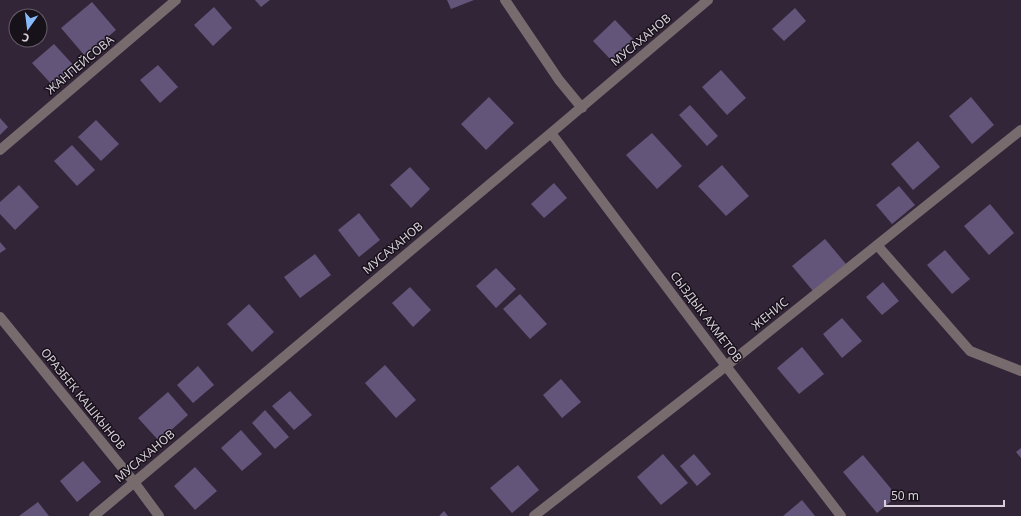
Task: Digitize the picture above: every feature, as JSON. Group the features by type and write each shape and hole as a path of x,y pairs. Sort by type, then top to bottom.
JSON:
{"street":[{"name":"ЖАНПЕЙСОВА","path":"0,150 176,0"},
{"path":"505,0 559,80 582,108"},
{"name":"МУСАХАНОВ","path":"94,516 582,108 708,0"},
{"name":"ЖЕНИС","path":"534,516 726,366 1021,130"},
{"name":"СЫЗДЫК АХМЕТОВ","path":"551,133 841,516"},
{"path":"877,245 970,351 1021,371"},
{"name":"ОРАЗБЕК КАШКЫНОВ","path":"0,317 134,482 159,516"}],"building":[{"path":"255,0 270,0 261,7"},
{"path":"447,0 474,0 451,9"},
{"path":"92,2 116,30 85,56 61,28"},
{"path":"214,7 232,28 213,46 194,25"},
{"path":"795,8 806,21 784,41 772,29"},
{"path":"615,20 634,40 612,61 593,41"},
{"path":"54,44 77,69 55,88 32,63"},
{"path":"158,65 178,87 160,103 140,80"},
{"path":"721,70 746,98 727,115 702,87"},
{"path":"489,97 514,123 486,150 461,124"},
{"path":"971,97 994,125 972,144 949,116"},
{"path":"690,105 718,136 707,146 679,115"},
{"path":"0,118 8,127 0,135"},
{"path":"96,120 119,144 101,161 78,137"},
{"path":"652,133 682,166 657,189 626,155"},
{"path":"918,141 940,167 913,190 891,164"},
{"path":"72,145 95,170 77,186 54,161"},
{"path":"722,165 749,196 726,216 698,186"},
{"path":"410,167 430,189 411,208 390,185"},
{"path":"554,183 567,198 544,218 531,204"},
{"path":"19,185 39,207 15,230 0,214 0,202"},
{"path":"899,186 915,205 892,224 876,205"},
{"path":"990,204 1014,233 989,255 964,226"},
{"path":"359,213 380,240 359,257 338,230"},
{"path":"825,239 846,264 813,291 792,266"},
{"path":"0,242 6,249 0,253"},
{"path":"945,250 970,279 952,294 927,265"},
{"path":"315,254 331,275 300,298 284,277"},
{"path":"496,268 516,289 496,308 476,286"},
{"path":"883,282 899,301 882,315 866,297"},
{"path":"410,287 431,310 413,327 392,303"},
{"path":"520,294 547,324 530,339 503,309"},
{"path":"249,304 274,332 252,352 227,324"},
{"path":"842,318 862,341 842,358 823,334"},
{"path":"802,347 824,374 799,394 777,368"},
{"path":"385,365 416,400 396,418 365,383"},
{"path":"198,366 214,385 193,403 177,385"},
{"path":"561,379 581,402 562,418 543,395"},
{"path":"290,391 312,415 294,430 272,406"},
{"path":"168,392 188,415 159,441 138,418"},
{"path":"265,410 289,437 275,449 252,423"},
{"path":"241,430 262,454 242,471 221,448"},
{"path":"1021,448 1021,458 1016,452"},
{"path":"663,454 688,483 661,505 637,477"},
{"path":"694,454 711,474 697,486 680,466"},
{"path":"863,455 897,496 877,513 843,472"},
{"path":"83,461 101,482 77,502 60,481"},
{"path":"518,465 539,490 512,513 490,488"},
{"path":"195,467 217,491 195,510 174,486"},
{"path":"802,500 815,516 783,516"},
{"path":"38,502 49,516 19,516"},
{"path":"444,511 448,516 439,516"}]}
